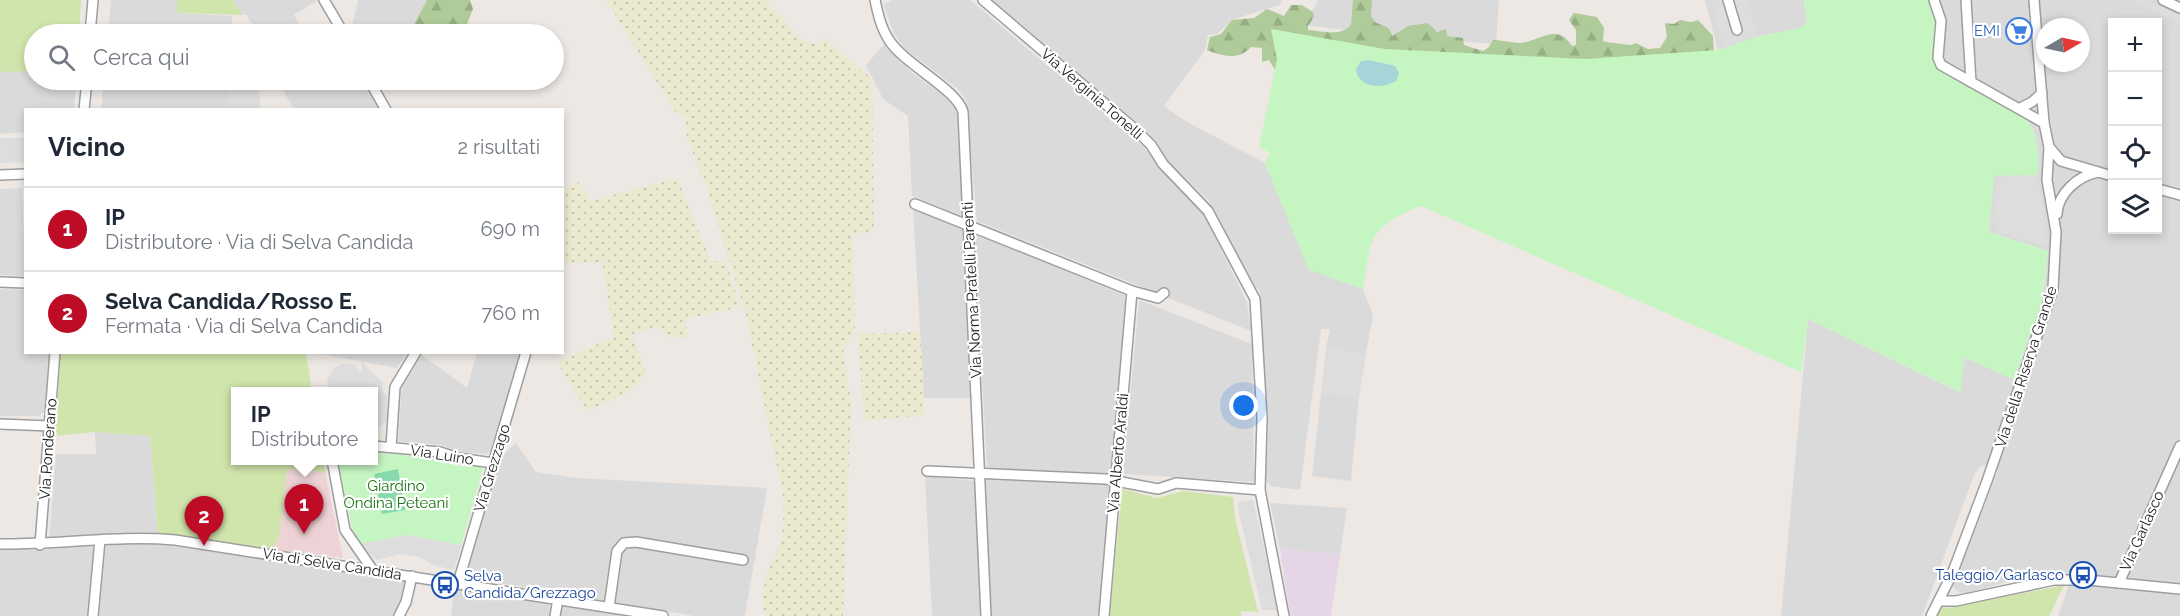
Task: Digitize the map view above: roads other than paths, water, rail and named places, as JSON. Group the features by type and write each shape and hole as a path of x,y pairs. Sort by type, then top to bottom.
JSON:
{"street":[{"path":"91,24 93,0"},
{"path":"324,0 338,24"},
{"name":"Via Norma Pratelli Parenti","path":"875,0 881,24 893,46 915,67 955,97 962,107 986,616"},
{"name":"Via Verginia Tonelli","path":"983,0 1151,145 1163,164 1208,211 1255,298 1262,418 1260,490 1284,616"},
{"path":"1728,0 1737,30"},
{"path":"1934,0 1941,21 1939,62 1943,67 2044,123"},
{"path":"1966,0 1971,82"},
{"name":"Via della Riserva Grande","path":"1931,616 1988,481 2040,334 2053,289 2056,232 2047,180 2049,147 2044,123 2034,0"},
{"path":"2163,0 2180,8"},
{"path":"84,108 86,90"},
{"path":"375,90 385,108"},
{"path":"2020,108 2032,102 2042,93"},
{"path":"2049,147 2061,161 2108,175"},
{"path":"2056,232 2057,209 2061,199 2080,178 2098,172"},
{"path":"0,175 24,174"},
{"path":"2162,190 2180,195"},
{"path":"915,204 1132,291 1158,298 1164,293"},
{"path":"0,282 24,283"},
{"name":"Via Alberto Araldi","path":"1104,616 1132,291"},
{"name":"Via Ponderano","path":"40,544 55,354"},
{"path":"391,447 395,387 415,354"},
{"name":"Via Grezzago","path":"458,583 525,354"},
{"path":"0,424 50,426"},
{"name":"Via Luino","path":"378,446 440,452 458,458 493,463"},
{"name":"Via Garlasco","path":"2120,583 2180,446"},
{"path":"333,465 345,530 372,569"},
{"path":"927,471 1117,481 1158,489 1176,483 1260,490"},
{"name":"Via di Selva Candida","path":"0,544 40,544 134,537 175,540 663,616"},
{"path":"93,616 100,540"},
{"path":"609,607 617,551 624,543 636,542 743,560"},
{"path":"399,616 406,602 412,576"},
{"path":"1939,601 1956,602 2054,580 2180,589"},
{"path":"555,616 558,598"}],"water":[{"path":"1369,60 1395,66 1399,73 1396,81 1378,86 1366,84 1358,76 1356,69 1361,61"}],"place":[{"name":"EMI","path":"2019,31"},
{"name":"IP","path":"304,534"},
{"name":"Selva Candida/Rosso E.","path":"204,546"},
{"name":"Taleggio/Garlasco","path":"2083,575"},
{"name":"Selva Candida/Grezzago","path":"445,585"}],"park label":[{"name":"Giardino Ondina Peteani","path":"396,494"}]}
